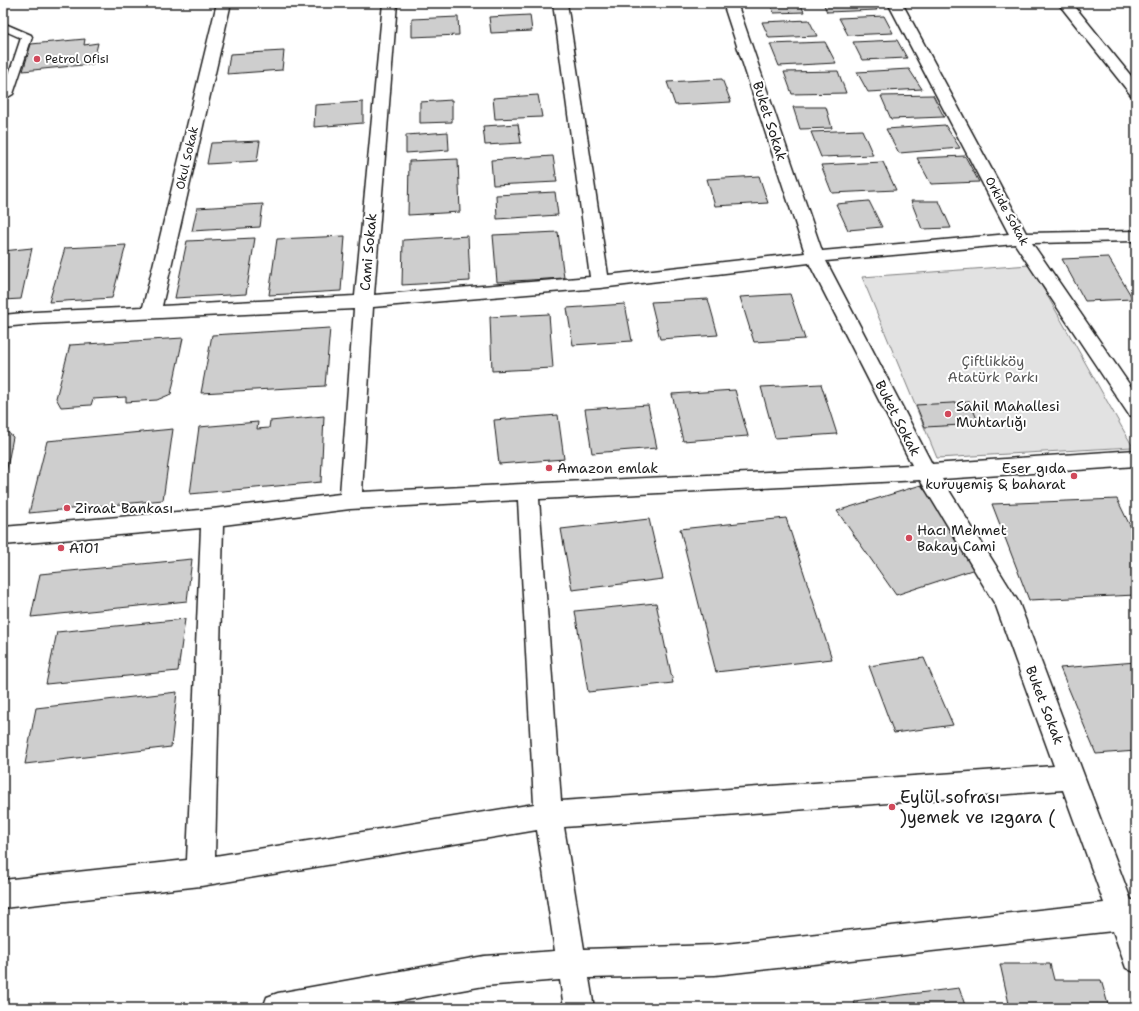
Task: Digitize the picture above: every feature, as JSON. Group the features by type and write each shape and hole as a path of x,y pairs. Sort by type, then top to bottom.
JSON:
{"street":[{"name":"Okul Sokak","path":"151,313 224,3"},
{"name":"Cami Sokak","path":"350,501 364,302 390,3"},
{"path":"560,3 600,282"},
{"name":"Buket Sokak","path":"730,3 815,257 926,472 1007,603 1072,777 1130,915 1136,958"},
{"name":"Orkide Sokak","path":"895,3 1020,238 1136,410"},
{"path":"1065,3 1136,92"},
{"path":"3,322 34,318 364,302 600,282 815,257 1020,238 1136,236"},
{"path":"3,536 212,518 350,501 926,472 1136,458"},
{"path":"528,491 548,815 578,1008"},
{"path":"202,872 212,518"},
{"path":"3,894 202,872 548,815 1072,777"},
{"path":"278,1008 484,971 572,964 715,960 1130,915"}],"lane":[{"path":"3,26 27,37 8,94 3,97"}],"green space":[{"name":"Çiftlikköy Atatürk Parkı","path":"1030,265 1133,447 937,458 862,277"}],"building":[{"path":"770,3 800,3 804,12 774,13"},
{"path":"823,3 873,3 877,10 827,12"},
{"path":"530,15 532,31 491,33 489,17"},
{"path":"884,16 893,33 848,35 839,18"},
{"path":"458,17 459,35 412,37 412,19"},
{"path":"809,20 817,36 769,38 762,22"},
{"path":"85,39 84,45 98,43 93,64 23,71 31,44"},
{"path":"897,40 907,58 862,60 853,42"},
{"path":"825,42 836,63 779,66 770,44"},
{"path":"284,51 282,70 227,74 230,54"},
{"path":"909,69 922,89 868,92 857,72"},
{"path":"838,71 846,93 792,94 784,72"},
{"path":"722,79 731,102 675,105 667,82"},
{"path":"538,95 542,117 495,119 493,98"},
{"path":"933,95 944,117 891,119 881,96"},
{"path":"452,100 452,122 420,123 420,102"},
{"path":"363,102 363,123 314,127 315,105"},
{"path":"793,107 826,107 832,128 800,129"},
{"path":"518,124 521,143 485,145 483,126"},
{"path":"945,125 960,148 899,153 886,129"},
{"path":"862,130 873,155 821,157 811,132"},
{"path":"448,132 449,150 406,153 406,135"},
{"path":"260,141 257,161 207,164 211,143"},
{"path":"553,156 557,182 493,185 491,160"},
{"path":"965,156 979,182 931,184 917,158"},
{"path":"458,159 460,212 408,215 409,161"},
{"path":"883,162 896,190 832,193 821,165"},
{"path":"759,176 768,203 715,206 707,179"},
{"path":"555,192 558,215 497,219 496,195"},
{"path":"869,201 882,227 848,230 836,204"},
{"path":"911,201 939,201 951,228 922,229"},
{"path":"263,204 260,227 192,231 197,208"},
{"path":"558,232 564,278 497,282 493,235"},
{"path":"345,236 341,291 269,295 277,239"},
{"path":"468,236 470,281 402,285 403,240"},
{"path":"255,238 246,294 175,298 187,241"},
{"path":"126,245 112,298 49,302 65,248"},
{"path":"32,248 21,299 3,300 3,251"},
{"path":"1108,257 1133,299 1085,301 1062,259"},
{"path":"790,294 805,339 754,342 740,297"},
{"path":"708,299 718,335 660,339 651,302"},
{"path":"625,304 632,341 573,345 567,308"},
{"path":"549,314 553,368 492,371 490,317"},
{"path":"330,328 325,386 201,393 212,335"},
{"path":"183,338 171,394 157,400 126,402 126,397 93,399 91,405 61,407 56,398 70,345"},
{"path":"821,384 837,434 775,438 761,387"},
{"path":"735,390 748,436 683,441 672,394"},
{"name":"Sahil Mahallesi Muhtarlığı","path":"970,402 979,424 925,427 916,405"},
{"path":"648,405 657,448 592,453 585,409"},
{"path":"558,415 564,459 499,464 494,420"},
{"path":"324,416 321,482 190,494 199,427 258,422 257,429 269,428 270,421"},
{"path":"3,428 13,437 3,489"},
{"path":"173,429 163,500 29,513 47,441"},
{"name":"Hacı Mehmet Bakay Cami","path":"921,485 984,566 896,595 837,511"},
{"path":"1117,499 1136,538 1136,595 1029,600 992,504"},
{"path":"786,518 832,659 716,672 680,529"},
{"path":"649,519 663,579 572,590 561,529"},
{"path":"192,559 187,601 31,617 40,574"},
{"path":"656,603 673,683 588,692 575,611"},
{"path":"185,619 178,671 46,684 57,632"},
{"path":"924,658 953,725 894,733 869,666"},
{"path":"1136,662 1136,751 1096,754 1060,668"},
{"path":"177,692 171,747 25,764 36,708"},
{"path":"1000,964 1050,964 1054,980 1101,980 1109,1008 1010,1008"},
{"path":"959,988 966,1008 856,1008 854,1001"}],"place":[{"name":"Petrol Ofisi","path":"37,59"},
{"name":"Sahil Mahallesi Muhtarlığı","path":"948,414"},
{"name":"Amazon emlak","path":"549,468"},
{"name":"Eser gıda kuruyemiş & baharat","path":"1074,476"},
{"name":"Ziraat Bankası","path":"67,508"},
{"name":"Hacı Mehmet Bakay Cami","path":"909,538"},
{"name":"A101","path":"61,548"},
{"name":"Eylül sofrası )yemek ve ızgara (","path":"892,807"}]}
